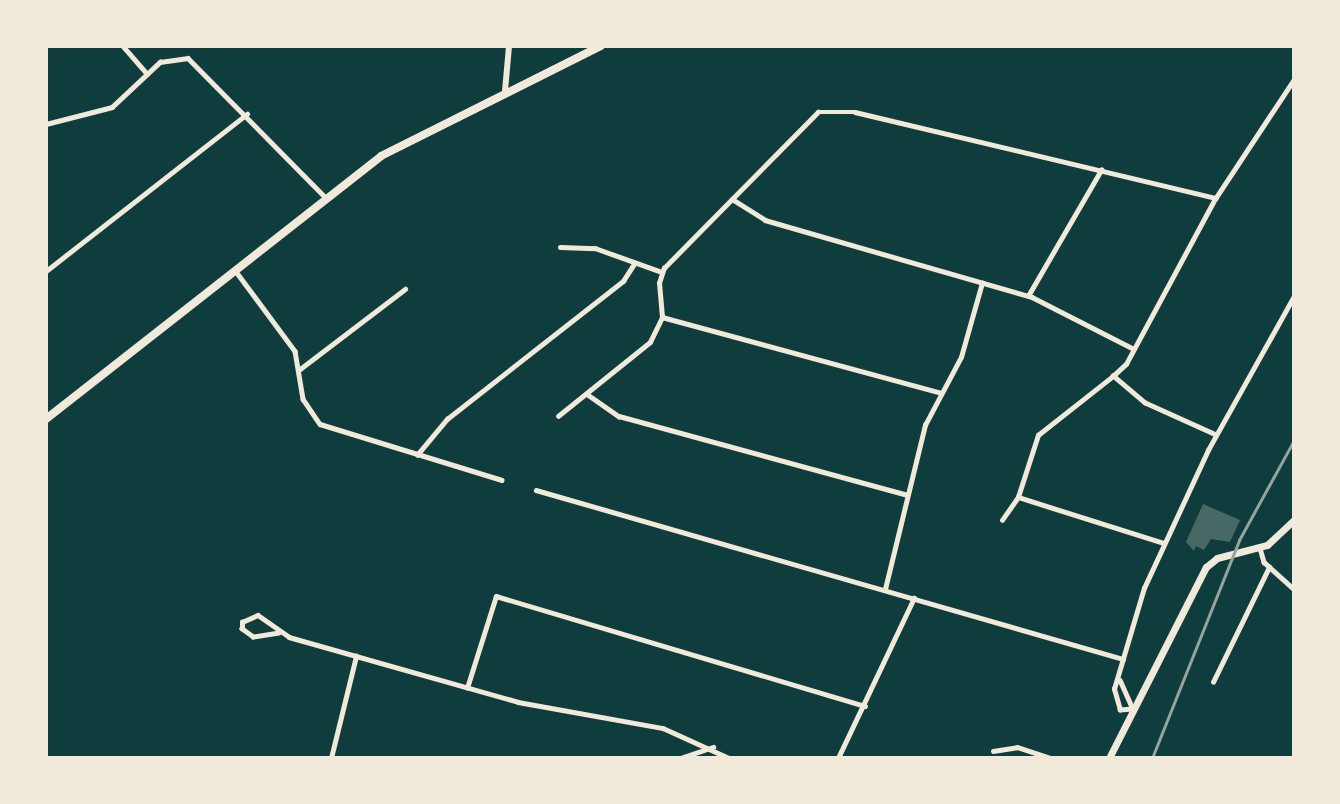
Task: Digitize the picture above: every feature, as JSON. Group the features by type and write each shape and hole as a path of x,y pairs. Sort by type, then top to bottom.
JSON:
{"highway":[{"path":"46,419 381,156 505,91 601,46"}],"main road":[{"path":"1109,758 1206,567 1229,554 1260,548 1293,520"}],"street":[{"path":"123,46 147,74"},
{"path":"505,91 509,46"},
{"path":"46,124 112,107 147,74 170,57 188,58 247,114 326,198"},
{"path":"1002,520 1018,497 1038,435 1113,376 1134,349 1216,198 1293,79"},
{"path":"558,416 650,342 662,317 662,272 802,125 834,109 1216,198"},
{"path":"46,271 247,114"},
{"path":"1028,296 1101,170"},
{"path":"732,199 765,220 1028,296 1134,349"},
{"path":"561,248 595,248 634,264 662,272"},
{"path":"417,455 447,419 623,281 634,264"},
{"path":"235,270 295,351 300,369 303,399 320,424 502,480"},
{"path":"885,589 925,425 961,357 982,283"},
{"path":"300,369 405,289"},
{"path":"1120,680 1133,710 1120,710 1114,699 1138,604 1164,543 1216,435 1293,296"},
{"path":"662,317 941,393"},
{"path":"1113,376 1145,403 1216,435"},
{"path":"587,394 618,416 907,495"},
{"path":"536,490 1123,659"},
{"path":"1018,497 1164,543"},
{"path":"1260,548 1269,567 1293,589"},
{"path":"1213,682 1269,567"},
{"path":"467,688 496,596 865,706"},
{"path":"838,758 865,706 914,598"},
{"path":"279,633 258,615 242,622 242,629 253,636 279,633 467,688 663,728 712,747 729,758"},
{"path":"331,758 356,656"},
{"path":"681,758 712,747"},
{"path":"993,751 1017,747 1051,758"}],"building":[{"path":"1203,504 1240,520 1230,542 1211,539 1204,550 1196,546 1194,551 1186,542"}],"railway":[{"path":"1152,758 1239,540 1294,440"}]}
